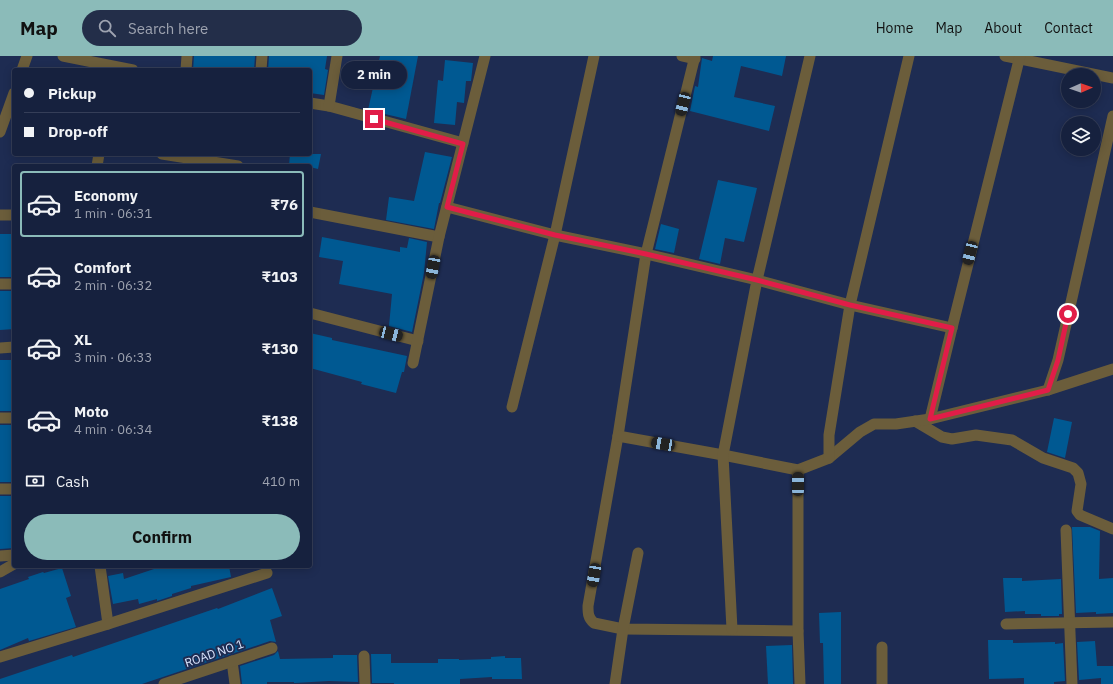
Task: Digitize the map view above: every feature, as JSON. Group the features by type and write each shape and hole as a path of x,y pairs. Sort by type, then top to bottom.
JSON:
{"street":[{"path":"23,68 28,56"},
{"path":"63,56 114,64 127,68"},
{"path":"186,68 187,56"},
{"path":"261,68 262,56"},
{"path":"329,106 337,56"},
{"path":"413,363 439,237 485,56"},
{"path":"512,407 555,235 594,56"},
{"path":"682,56 695,58 646,254 618,436 588,606 588,615 590,620 594,623 623,629 732,629 798,631"},
{"path":"732,629 723,455 757,280 810,56"},
{"path":"829,458 829,435 850,305 909,56"},
{"path":"1005,56 1113,78"},
{"path":"930,419 1019,58"},
{"path":"0,132 12,99"},
{"path":"312,103 329,106 463,144"},
{"path":"1048,390 1058,360 1113,116"},
{"path":"175,156 225,164"},
{"path":"447,207 555,235 646,254 757,280 850,305 952,328"},
{"path":"312,212 439,237"},
{"path":"0,215 12,215"},
{"path":"0,284 12,284"},
{"path":"312,314 418,341"},
{"path":"0,348 12,347"},
{"path":"618,436 798,470 829,458 860,432 874,424 896,424 930,419 1048,390 1113,369"},
{"path":"0,418 12,418"},
{"path":"915,421 942,437 952,439 976,435 1012,440 1043,458 1073,468 1078,473 1081,484 1077,511 1080,515 1113,528"},
{"path":"798,470 798,631 800,684"},
{"path":"0,489 12,488"},
{"path":"1066,530 1072,684"},
{"path":"616,684 623,629 638,553"},
{"path":"0,556 12,555"},
{"path":"0,572 12,565"},
{"path":"100,568 108,624"},
{"path":"0,657 267,573"},
{"path":"1006,624 1113,622"},
{"path":"882,647 882,684"},
{"name":"ROAD NO 1","path":"164,684 232,660 272,648"},
{"path":"364,656 365,684"},
{"path":"232,660 234,684"}],"building":[{"path":"194,56 255,56 254,68 193,68"},
{"path":"269,56 327,56 325,69 328,70 324,95 312,93 312,68 268,68"},
{"path":"380,56 418,56 406,119 368,110"},
{"path":"713,56 786,56 782,76 741,66 734,97 775,106 769,131 690,111 695,86 698,87 702,58 712,61"},
{"path":"445,60 473,63 471,81 466,81 464,103 457,102 455,125 434,123 438,80 443,81"},
{"path":"425,152 452,157 439,203 434,229 386,220 389,197 414,201"},
{"path":"312,154 321,154 318,169 312,168 312,164 289,164 290,156 312,156"},
{"path":"718,180 757,188 744,242 725,238 720,264 699,259"},
{"path":"661,224 679,229 674,253 655,249"},
{"path":"0,234 12,234 12,277 0,277"},
{"path":"322,237 400,252 400,247 407,248 409,238 427,242 424,273 412,332 389,326 392,294 339,284 343,261 319,257"},
{"path":"0,291 12,291 12,329 0,330"},
{"path":"312,333 332,338 332,340 407,356 404,372 402,372 396,393 361,384 362,382 312,369"},
{"path":"0,360 12,360 12,411 0,411"},
{"path":"1054,418 1072,422 1065,458 1047,452"},
{"path":"0,425 12,425 12,482 0,482"},
{"path":"0,496 12,496 12,548 0,549"},
{"path":"1072,527 1090,527 1100,531 1099,579 1113,578 1113,613 1076,613"},
{"path":"62,568 71,596 66,598 76,627 29,641 28,638 0,650 0,589 29,579 28,577"},
{"path":"157,568 229,568 231,577 191,586 191,588 157,601 157,599 139,604 138,599 113,604 108,576 123,573 124,579"},
{"path":"1003,578 1022,578 1022,581 1061,579 1062,614 1059,614 1059,616 1041,616 1041,614 1025,614 1025,611 1005,612"},
{"path":"272,588 282,616 270,620 276,642 270,641 142,684 0,684 0,679 72,655 73,657 217,608 218,609"},
{"path":"841,612 841,684 824,684 823,643 820,643 819,613"},
{"path":"988,640 1013,640 1013,643 1063,643 1065,681 1054,682 1054,684 1024,684 1024,678 989,679"},
{"path":"1095,641 1097,666 1113,666 1113,684 1101,684 1101,678 1079,680 1077,642"},
{"path":"792,645 793,684 768,684 766,646"},
{"path":"278,651 280,659 333,658 333,655 357,655 358,682 267,682 267,684 242,684 240,666 274,655"},
{"path":"371,654 391,654 391,663 438,663 438,659 491,659 491,657 505,656 505,658 521,658 522,679 492,679 492,677 460,679 460,684 372,683"}],"route":[{"path":"374,119 463,144 447,207 555,235 646,254 757,280 850,305 952,328 930,419 1048,390 1058,360 1068,314"}]}
